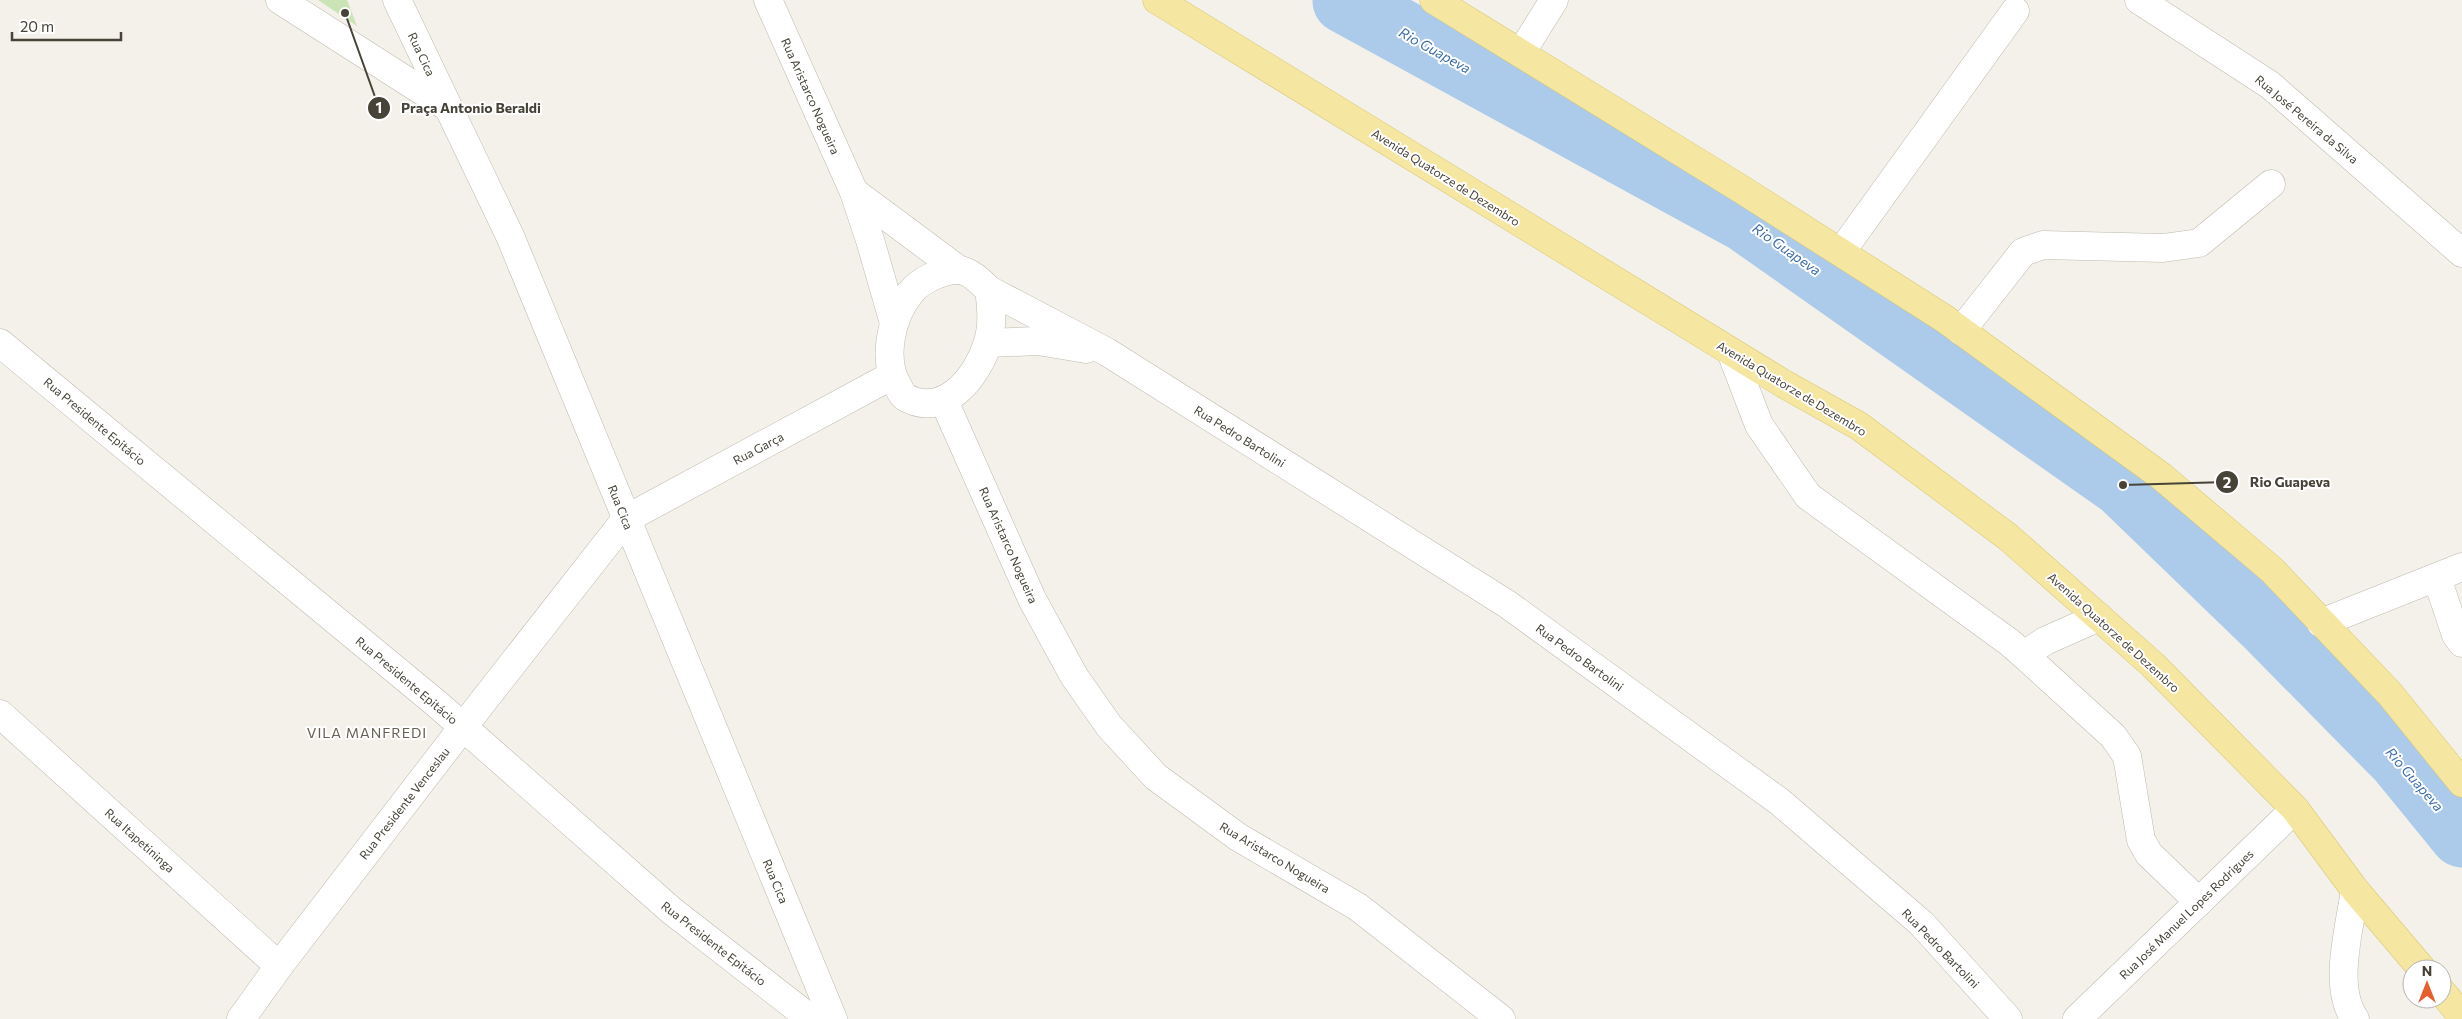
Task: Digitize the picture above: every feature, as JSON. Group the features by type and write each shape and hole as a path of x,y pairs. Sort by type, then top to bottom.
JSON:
{"main road":[{"name":"Avenida Quatorze de Dezembro","path":"1158,0 1731,352 1859,426 2008,537 2153,665 2295,809 2355,890 2414,959"},
{"path":"1434,0 1841,252 1961,331 2161,476 2272,570 2390,694 2462,783"},
{"path":"2452,1004 2462,1016"}],"street":[{"path":"280,0 446,106"},
{"name":"Rua Cica","path":"397,0 446,106 510,236 833,1019"},
{"name":"Rua Aristarco Nogueira","path":"768,0 854,192 894,323"},
{"path":"1521,53 1554,0"},
{"name":"Rua José Pereira da Silva","path":"2140,0 2270,85 2462,253"},
{"path":"1841,252 2015,12"},
{"path":"1961,331 2023,252 2043,245 2163,248 2199,243 2271,184"},
{"name":"Rua Aristarco Nogueira","path":"854,192 959,270"},
{"path":"959,270 976,278 989,290 993,313 988,343 967,382 944,401 923,402 904,396 891,376 890,348 894,323 911,292 933,275 959,270"},
{"name":"Rua Pedro Bartolini","path":"989,290 1107,352 1506,604 1780,802 1921,923 2008,1019"},
{"name":"Rua Presidente Epitácio","path":"0,342 463,727 672,911 811,1019"},
{"name":"Rua Pedro Bartolini","path":"988,343 1038,342 1107,352"},
{"path":"1731,352 1759,425 1808,496 2009,642 2113,736 2127,756 2141,840 2149,854 2199,902"},
{"name":"Rua Garça","path":"626,519 891,376"},
{"name":"Rua Aristarco Nogueira","path":"944,401 1032,599 1074,676 1108,726 1156,778 1238,837 1358,907 1501,1019"},
{"name":"Rua Presidente Venceslau","path":"241,1019 279,966 463,727 626,519"},
{"path":"2322,623 2462,567"},
{"path":"2437,578 2456,635 2462,642"},
{"path":"2024,655 2045,641 2099,617"},
{"name":"Rua Itapetininga","path":"0,714 279,966"},
{"name":"Rua José Manuel Lopes Rodrigues","path":"2077,1019 2295,809"},
{"path":"2355,890 2343,991 2348,1010 2355,1019"}],"green space":[{"path":"318,0 347,0 357,26"}],"waterway":[{"name":"Rio Guapeva","path":"1345,1 1746,220 2123,485 2265,622 2400,759 2462,835"}],"place":[{"name":"Praça Antonio Beraldi","path":"345,13"},
{"name":"Rio Guapeva","path":"2123,485"}],"district":[{"name":"VILA MANFREDI","path":"367,732"}]}
